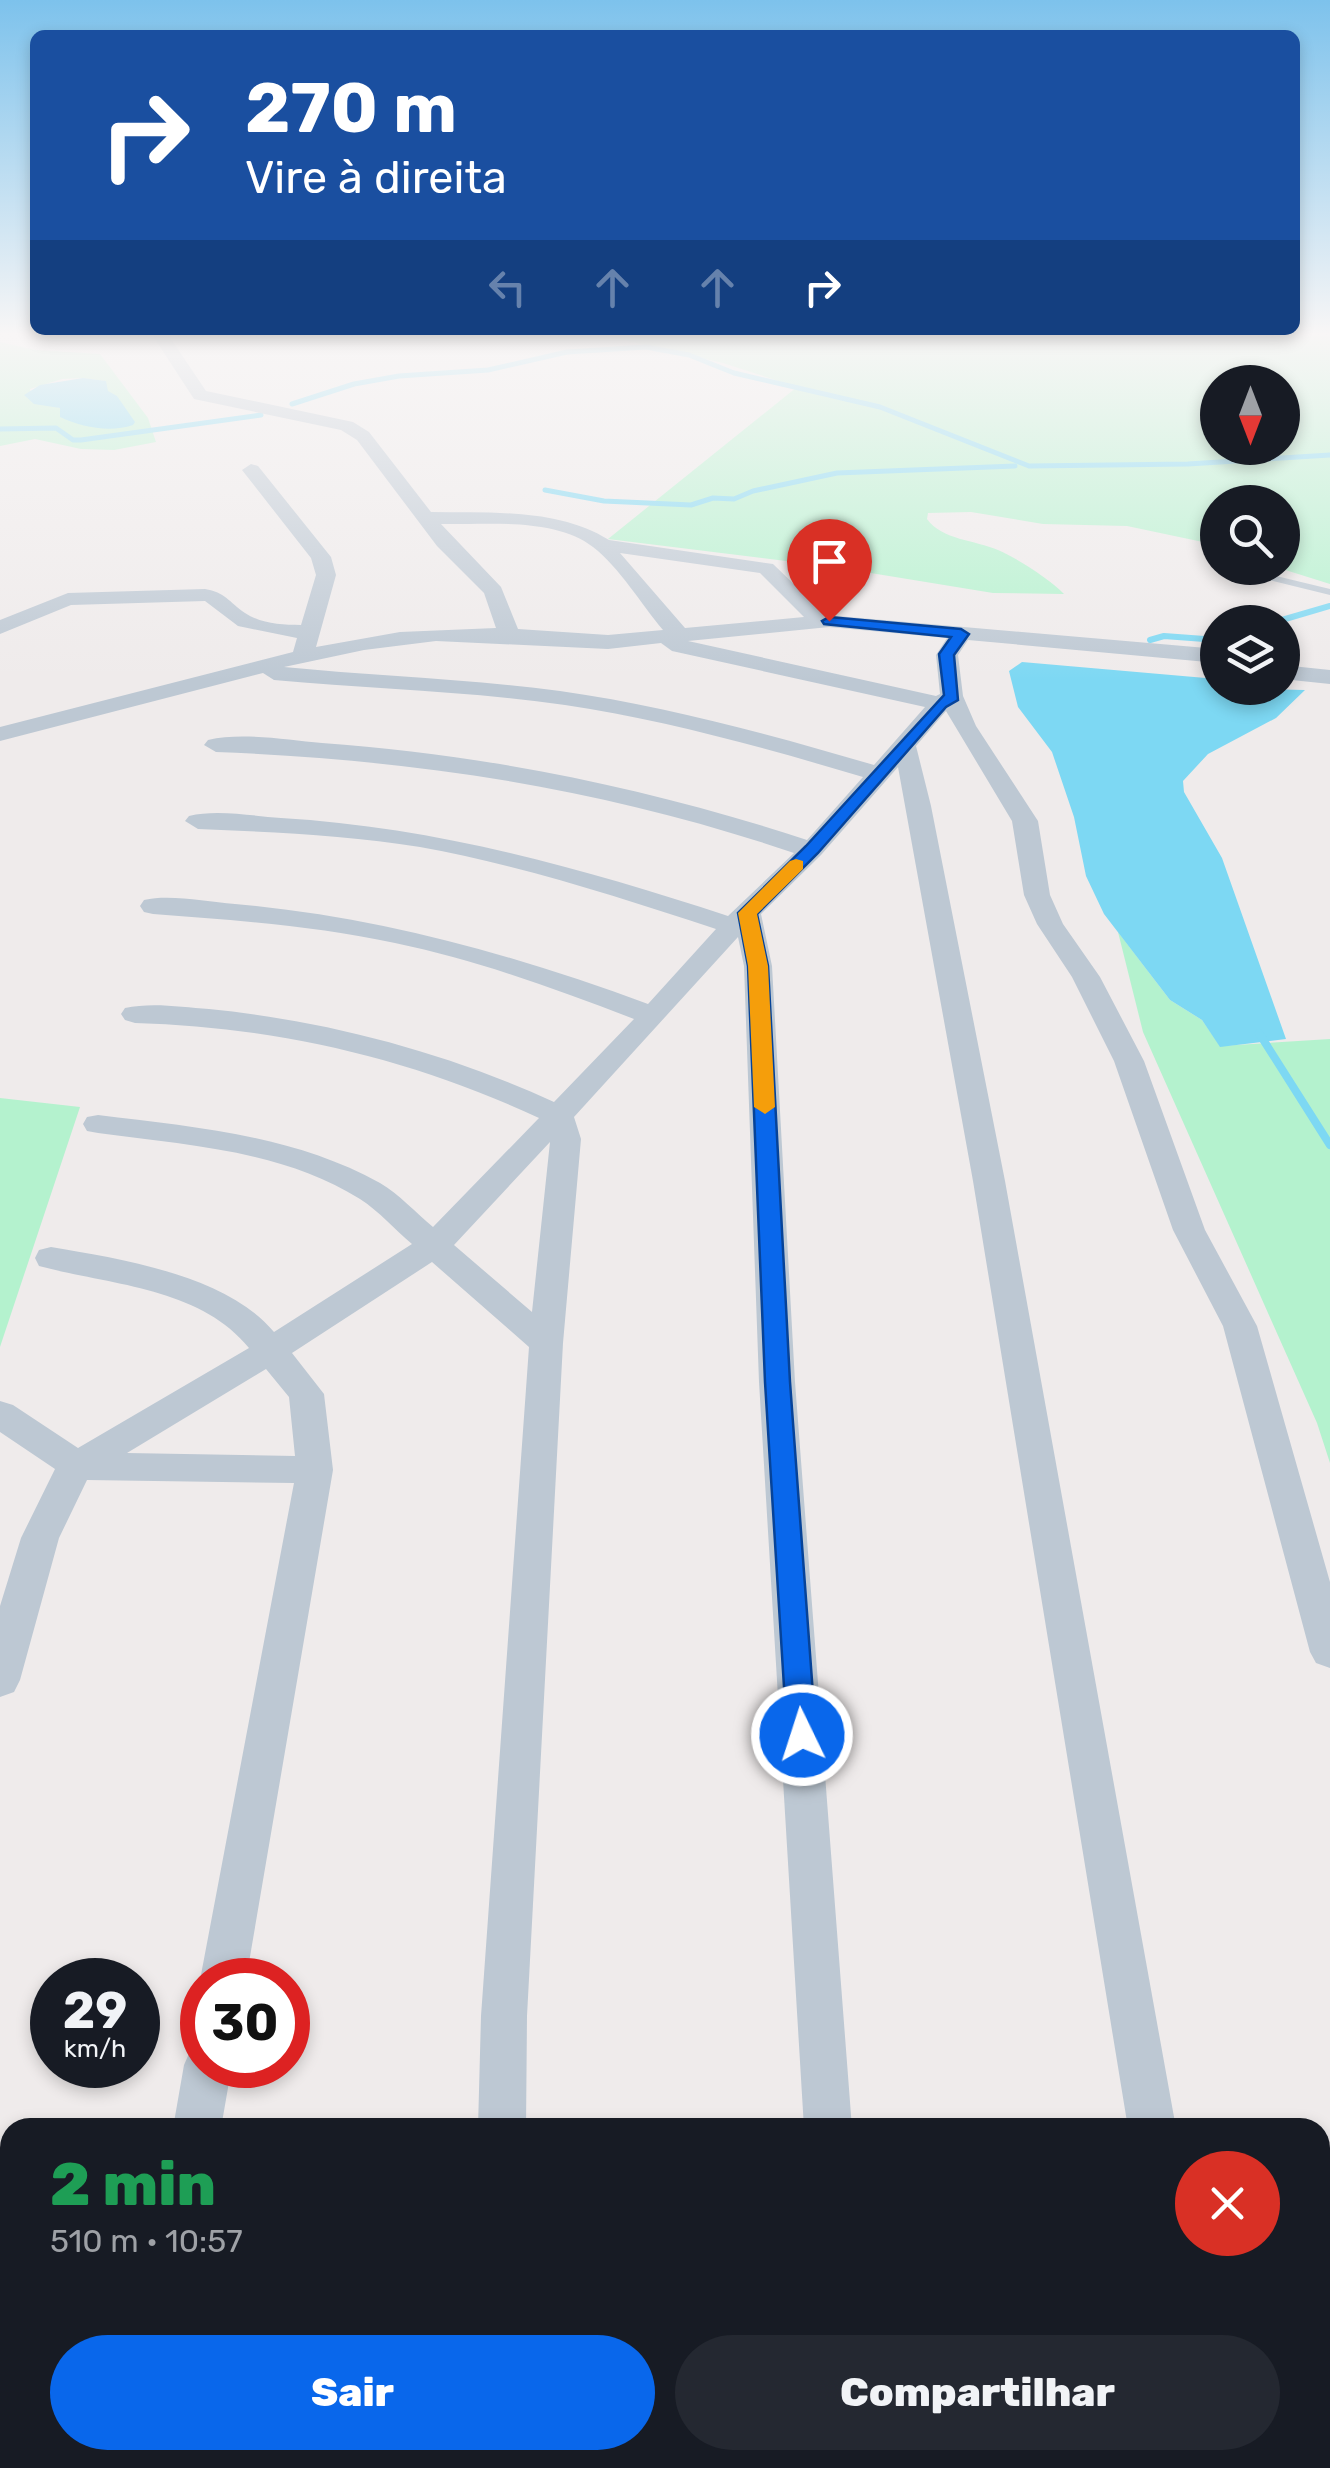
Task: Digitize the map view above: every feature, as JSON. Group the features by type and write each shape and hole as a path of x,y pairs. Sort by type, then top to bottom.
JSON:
{"street":[{"path":"375,451 444,542 494,591 510,636"},
{"path":"251,470 321,557 326,571 306,632 303,656"},
{"path":"426,518 557,526 586,533 604,546 678,634"},
{"path":"604,546 766,568 820,622"},
{"path":"0,628 55,604 81,598 212,595 230,613 257,628 306,632"},
{"path":"0,708 2,734 303,656 440,632 584,642 820,622 1200,663"},
{"path":"951,636 1200,655"},
{"path":"951,636 946,700 1025,821 1037,895 1129,1060 1189,1230 1240,1326 1330,1652"},
{"path":"648,638 946,700"},
{"path":"1300,664 1330,667"},
{"path":"249,670 562,698 892,761 919,806 990,1182 1150,2118"},
{"path":"1300,674 1330,676"},
{"path":"0,1680 48,1517 61,1484 77,1466 272,1350 435,1244 740,919 812,850 946,700"},
{"path":"216,744 391,754 543,775 684,808 812,850"},
{"path":"198,821 293,826 446,845 740,919"},
{"path":"153,906 306,920 396,935 570,985 653,1016"},
{"path":"740,919 758,966 778,1382 827,2118"},
{"path":"135,1014 244,1020 342,1040 454,1072 559,1116"},
{"path":"502,2118 504,2016 546,1342 566,1139 559,1116"},
{"path":"98,1124 244,1143 317,1166 372,1192 546,1342"},
{"path":"51,1258 128,1271 188,1292 247,1322 306,1394 315,1470 227,1958"},
{"path":"0,1414 77,1466 315,1470"},
{"path":"199,2118 204,2088"}],"lane":[{"path":"1300,585 1330,592"}],"green space":[{"path":"717,451 1200,451 1200,465 1300,465 1300,451 1330,451 1330,584 1300,575 1300,485 1200,485 1200,541 1127,526 1043,524 971,512 928,513 927,519 941,531 1006,554 1064,594 993,593 834,567 608,539"},
{"path":"1118,932 1170,1000 1202,1020 1220,1046 1330,1039 1330,1463 1317,1423 1143,1032"},
{"path":"0,1098 80,1107 0,1347"}],"water":[{"path":"1022,662 1200,678 1200,705 1289,705 1276,718 1208,754 1183,781 1184,792 1222,858 1286,1039 1220,1047 1202,1020 1170,1000 1104,914 1086,876 1074,817 1052,752 1018,707 1009,671"}],"waterway":[{"path":"992,451 1029,466 1188,464 1330,455"},
{"path":"545,490 604,501 691,505 713,498 734,499 753,491 837,473 1015,466"},
{"path":"1300,615 1330,606"},
{"path":"1150,640 1164,636 1200,639"},
{"path":"1259,1033 1330,1145"}],"slow traffic":[{"path":"765,1107 758,966 747,913 796,865"}],"route":[{"path":"802,1735 778,1382 758,966 747,913 812,850 940,704 952,696 947,654 961,634 829,621"}]}
